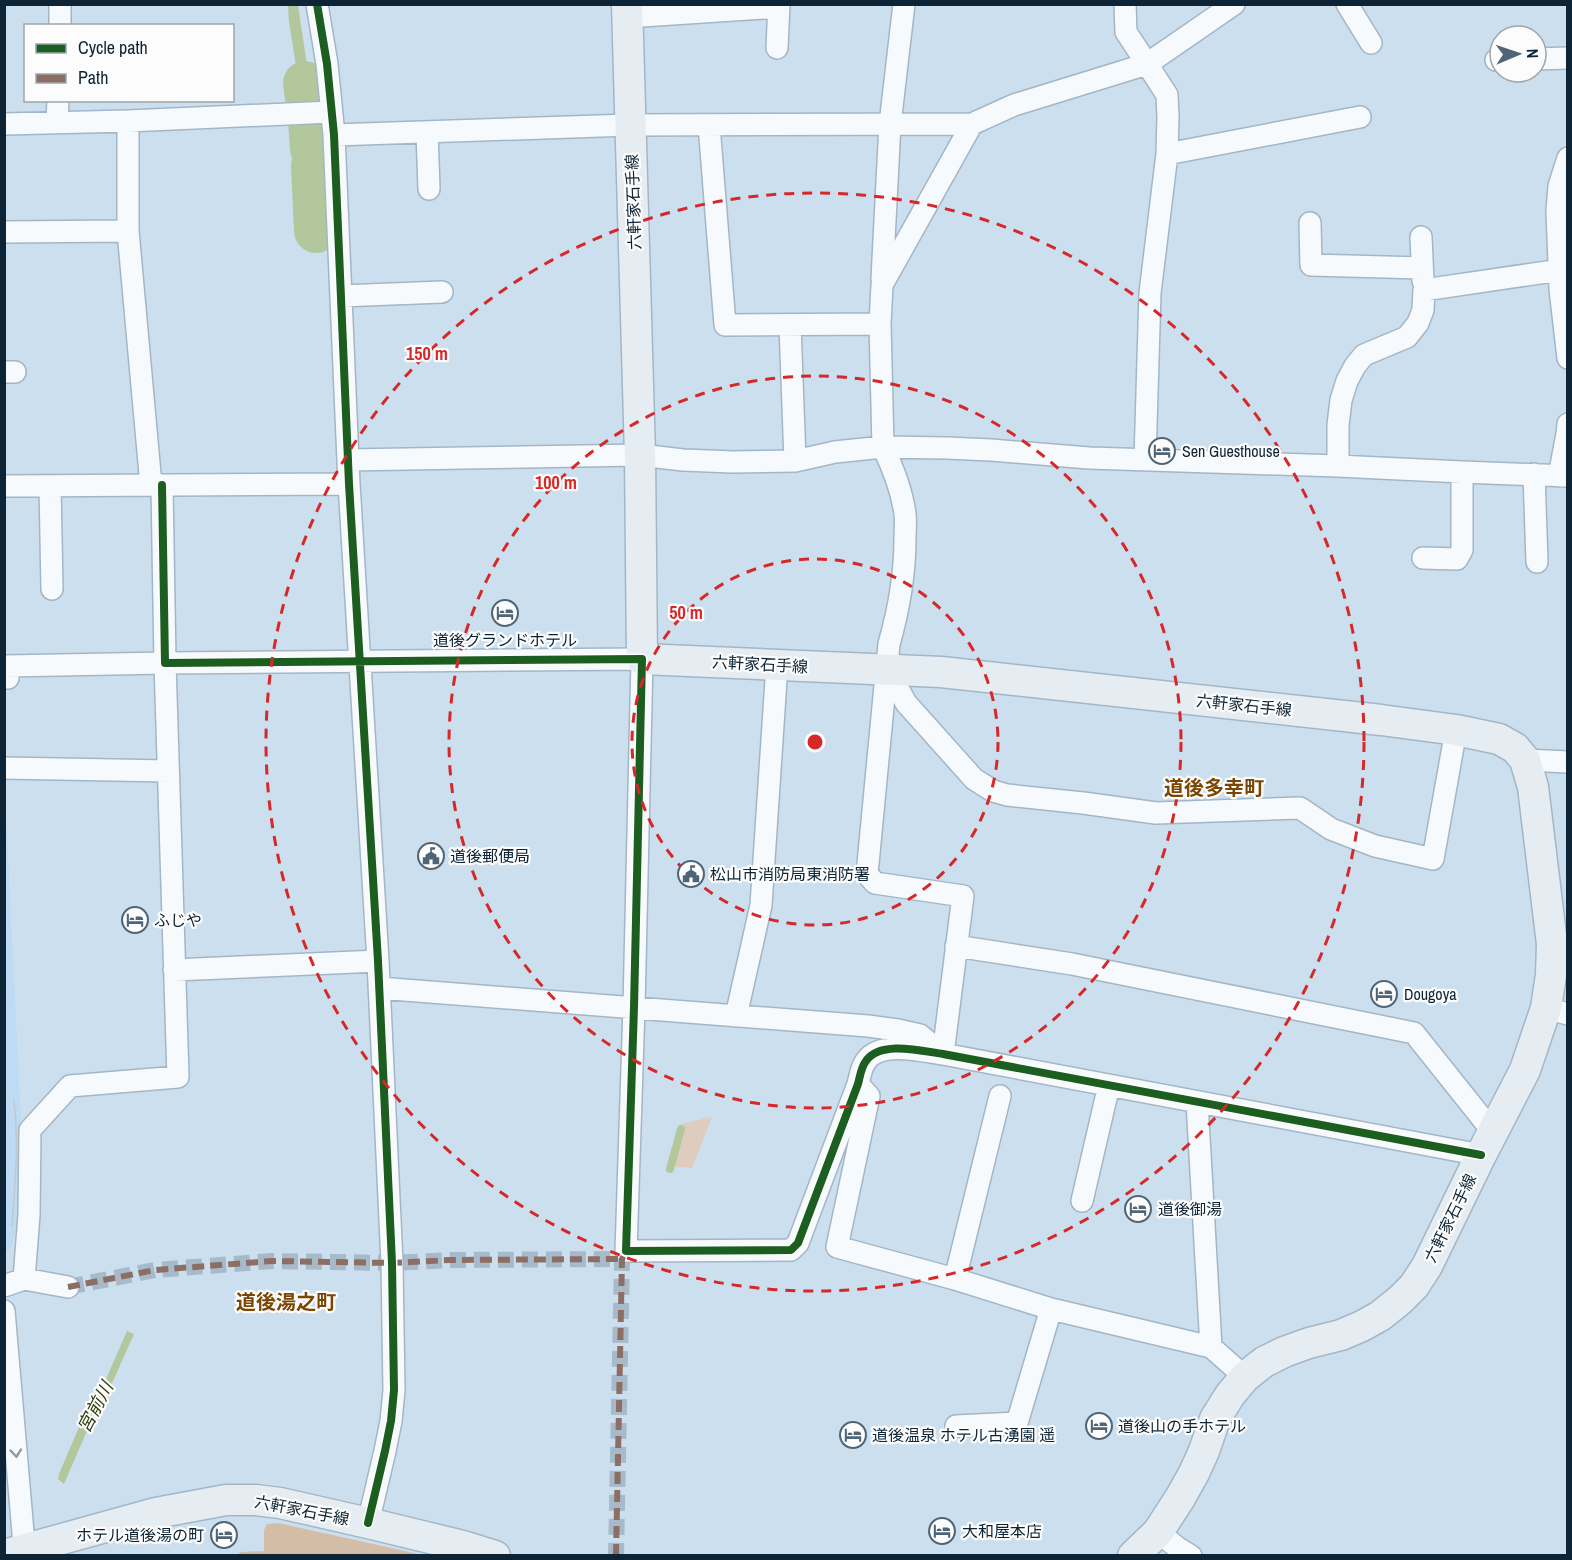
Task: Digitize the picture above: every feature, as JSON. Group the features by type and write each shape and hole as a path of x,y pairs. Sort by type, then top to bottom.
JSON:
{"main road":[{"name":"六軒家石手線","path":"627,11 640,455 642,659 953,673 1381,720 1456,730 1499,739 1515,748 1525,760 1533,787 1552,944 1551,975 1557,1011 1487,1143 1427,1266 1414,1286 1380,1316 1362,1326 1341,1335 1284,1352 1264,1362 1245,1377 1215,1419 1194,1473 1158,1532 1132,1556"},
{"name":"六軒家石手線","path":"18,1553 156,1513 226,1500 256,1500 280,1503 368,1523 464,1546 495,1556"}],"street":[{"path":"60,4 60,24"},
{"path":"317,4 327,64 334,135 349,484 378,961 392,1263 394,1390 386,1451 368,1523"},
{"path":"903,4 890,124 880,324 883,447 898,485 905,514 905,560 898,612 890,644 867,874 875,883 963,896 943,1054"},
{"path":"1125,4 1126,32 1167,95 1167,154 1150,293 1145,459"},
{"path":"334,135 630,125 972,124 1014,105 1146,64 1234,4"},
{"path":"1347,4 1371,43"},
{"path":"627,11 779,6 777,48"},
{"path":"1548,58 1568,58"},
{"path":"57,123 58,102"},
{"path":"4,124 331,112"},
{"path":"1167,154 1360,117"},
{"path":"68,1287 14,1283 29,1215 30,1130 70,1086 177,1077 165,663 157,485 129,231 128,121"},
{"path":"882,285 972,124"},
{"path":"709,125 725,325 880,324"},
{"path":"428,132 429,189"},
{"path":"1568,158 1559,186 1568,358"},
{"path":"1310,223 1311,265 1422,268"},
{"path":"4,232 129,231"},
{"path":"1338,466 1338,425 1341,400 1355,366 1364,355 1407,337 1418,323 1423,310 1421,237"},
{"path":"1424,290 1563,282"},
{"path":"341,296 442,292"},
{"path":"790,325 795,461"},
{"path":"348,460 640,455 732,462 795,461 835,452 883,447 991,450 1089,458 1563,476 1568,424"},
{"path":"1423,558 1456,559 1462,550 1462,472"},
{"path":"1534,474 1537,562"},
{"path":"4,486 349,484"},
{"path":"50,486 52,589"},
{"path":"4,678 8,678 6,666 642,659 626,1251 791,1250 798,1244 864,1063 872,1054 886,1049 943,1054 1197,1102 1487,1143"},
{"path":"736,1016 761,905 777,665"},
{"path":"888,670 906,704 974,779 993,791 1007,795 1156,813 1300,808 1331,829 1375,846 1433,859 1456,730"},
{"path":"1525,760 1568,762"},
{"path":"4,768 168,771"},
{"path":"956,946 1072,964 1414,1033 1487,1143"},
{"path":"174,970 378,961"},
{"path":"379,988 867,1026 920,1035 943,1054"},
{"path":"858,1084 869,1096 837,1246 1051,1309 1211,1347 1245,1377"},
{"path":"1082,1201 1109,1085"},
{"path":"955,1279 1000,1096"},
{"path":"1197,1102 1211,1347"},
{"path":"956,1426 1017,1424 1051,1309"},
{"path":"4,1311 18,1553"},
{"path":"1158,1532 1191,1556"}],"shaded area":[{"path":"4,815 6,815 21,1121 17,1226 12,1245 5,1253"},
{"path":"712,1117 692,1168 668,1166 680,1124"},
{"path":"278,1523 423,1555 236,1555 241,1552 264,1551 264,1530 267,1524"}],"water":[{"path":"288,5 298,5 307,65 296,66"},
{"name":"宮前川","path":"127,1331 134,1334 101,1408 93,1417 64,1484 58,1479 59,1474 85,1413 96,1402"}],"waterway":[{"name":"宮前川","path":"305,83 308,105"},
{"name":"宮前川","path":"310,119 312,149"},
{"name":"宮前川","path":"313,166 316,231"},
{"path":"670,1169 681,1129"}],"tunnel":[{"path":"68,1287 155,1270 272,1261 392,1263 450,1260 622,1259 616,1556"}],"tram line":[{"path":"12,1226 16,1148 14,1101"}],"marked path":[{"path":"616,1556 622,1259 625,1253"},
{"path":"68,1287 155,1270 272,1261 392,1263 450,1260 622,1259"}],"cycle path":[{"path":"317,4 327,64 334,135 349,484 378,961 392,1263 394,1390 391,1421 368,1523"},
{"path":"162,485 165,663 642,659 626,1251 791,1250 798,1243 863,1066 872,1055 891,1049 913,1049 943,1054 1481,1155"}],"place":[{"name":"Sen Guesthouse","path":"1162,451"},
{"name":"道後グランドホテル","path":"505,613"},
{"name":"道後郵便局","path":"431,856"},
{"name":"松山市消防局東消防署","path":"691,874"},
{"name":"ふじや","path":"135,920"},
{"name":"Dougoya","path":"1384,994"},
{"name":"道後御湯","path":"1138,1209"},
{"name":"道後山の手ホテル","path":"1099,1426"},
{"name":"道後温泉 ホテル古湧園 遥","path":"853,1435"},
{"name":"大和屋本店","path":"942,1531"},
{"name":"ホテル道後湯の町","path":"224,1535"}],"district":[{"name":"道後多幸町","path":"1214,787"},
{"name":"道後湯之町","path":"286,1301"}]}
